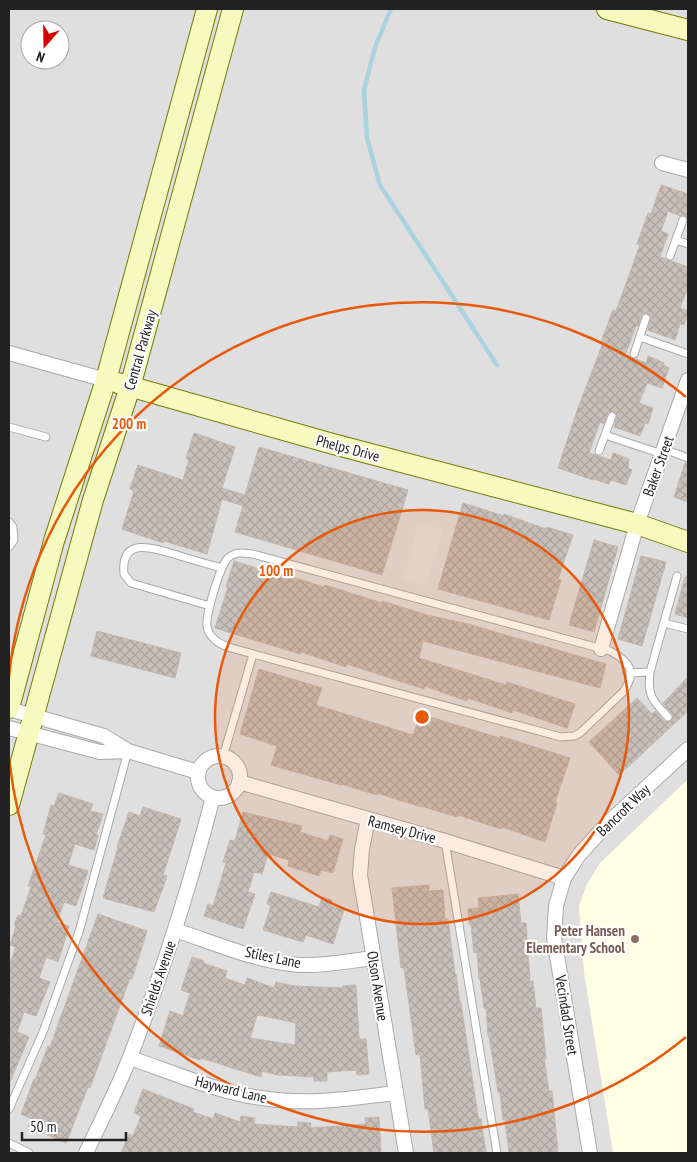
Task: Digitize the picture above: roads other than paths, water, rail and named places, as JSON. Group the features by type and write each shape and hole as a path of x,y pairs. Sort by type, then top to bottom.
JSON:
{"main road":[{"name":"Central Parkway","path":"9,709 54,541 106,380 207,9"},
{"name":"Central Parkway","path":"9,805 93,500 130,387 232,9"},
{"path":"607,9 688,30"},
{"name":"Phelps Drive","path":"106,380 342,447 637,524 688,542"}],"street":[{"path":"662,163 688,170"},
{"name":"Phelps Drive","path":"9,353 106,380"},
{"name":"Baker Street","path":"601,649 637,524 688,380"},
{"path":"9,709 31,725 100,752 128,751 198,772"},
{"path":"9,728 31,725"},
{"name":"Bancroft Way","path":"564,878 579,855 607,824 688,749"},
{"path":"217,756 223,757 230,759 238,769 239,782 236,788 226,796 213,797 202,790 198,772 205,761 217,756"},
{"name":"Ramsey Drive","path":"239,782 445,840 564,878"},
{"name":"Shields Avenue","path":"86,1153 130,1058 192,878 213,797"},
{"name":"Olson Avenue","path":"368,819 362,849 360,875 406,1153"},
{"name":"Vecindad Street","path":"564,878 556,906 554,938 590,1153"},
{"name":"Stiles Lane","path":"175,930 253,955 299,965 322,965 373,958"},
{"name":"Hayward Lane","path":"130,1058 235,1093 269,1100 325,1101 395,1093"}],"lane":[{"path":"670,256 683,220"},
{"path":"676,240 688,244"},
{"path":"634,354 646,318"},
{"path":"640,337 688,354"},
{"path":"599,451 612,416"},
{"path":"9,426 46,436"},
{"path":"605,435 688,458"},
{"path":"9,522 13,527 14,540 9,547"},
{"path":"210,606 131,582 124,574 126,558 130,551 150,547 222,568"},
{"path":"246,553 601,649 620,657 627,663 630,681 623,692 586,727 574,736 562,738 221,644 214,640 207,628 207,622 222,568 228,557 234,554 246,553"},
{"path":"668,717 650,697 648,683 677,576"},
{"path":"664,623 688,629"},
{"path":"223,757 253,654"},
{"path":"630,673 650,672"},
{"path":"9,1109 42,1032 79,932 128,751"},
{"path":"445,840 497,1153"},
{"path":"9,1143 29,1153"}],"waterway":[{"path":"391,9 375,47 364,90 367,138 380,185 497,365"}],"place":[{"name":"Peter Hansen Elementary School","path":"635,939"}]}
